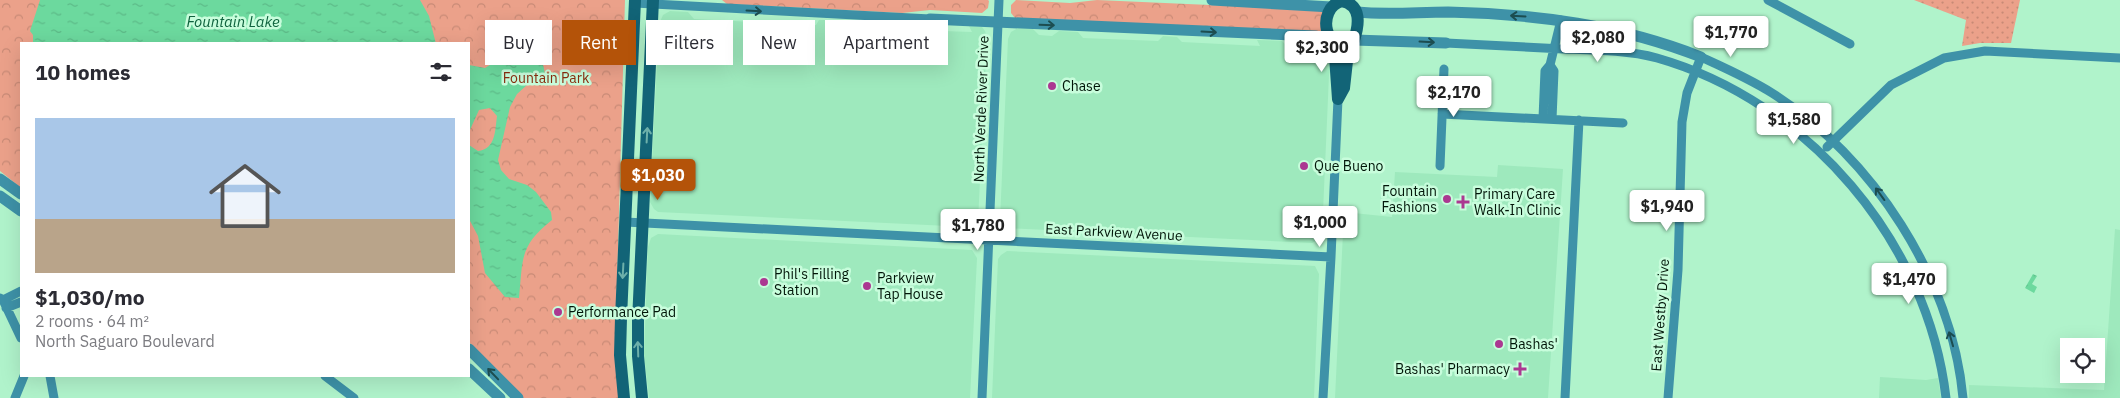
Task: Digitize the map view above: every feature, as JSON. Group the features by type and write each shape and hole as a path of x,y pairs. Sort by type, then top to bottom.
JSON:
{"main road":[{"path":"1342,1 1353,5 1358,23 1352,41 1344,88 1338,100 1332,40 1326,24 1334,3 1342,1"},
{"path":"624,398 620,355 635,2"},
{"path":"642,398 637,342 653,2"},
{"path":"1332,40 1342,45 1352,41"}],"street":[{"path":"720,0 725,9"},
{"name":"North Verde River Drive","path":"982,398 999,0"},
{"path":"1212,0 1334,3"},
{"path":"1768,0 1850,44"},
{"path":"635,2 725,9 998,23 1315,36 1332,40"},
{"path":"1353,5 1390,14 1448,12 1537,17 1634,34 1670,44 1701,57 1750,80 1773,94 1805,117 1876,189 1912,244 1931,281 1946,323 1961,380 1963,398"},
{"path":"1547,118 1549,89 1546,71 1550,65 1561,20"},
{"path":"1352,41 1446,43 1632,54 1656,58 1730,88 1774,114 1822,154 1863,200 1897,252 1915,287 1930,326 1938,352 1946,398"},
{"path":"1830,144 1891,85 1944,58 1985,51 2120,58"},
{"name":"East Westby Drive","path":"1668,398 1678,270 1682,122 1685,100 1701,57"},
{"path":"1440,166 1444,69"},
{"path":"1323,398 1332,257 1338,100"},
{"path":"1442,114 1623,123"},
{"path":"1565,398 1579,120"},
{"path":"0,178 20,193"},
{"path":"0,196 20,209"},
{"name":"East Parkview Avenue","path":"625,222 1332,257"},
{"path":"1897,252 1912,244"},
{"path":"3,302 20,292"},
{"path":"3,302 20,302"},
{"path":"3,302 20,336"},
{"path":"470,350 518,398"},
{"path":"470,370 500,398"},
{"path":"15,398 24,377"},
{"path":"50,377 54,398"},
{"path":"326,377 354,398"}],"shaded area":[{"path":"670,11 688,12 694,19 714,20 661,20 663,15"},
{"path":"819,20 825,20 825,65 948,65 948,31 972,32 969,26 982,27 985,31 987,38 978,221 969,227 658,212 650,202 657,65 733,65 733,21 743,21 743,65 815,65 815,25"},
{"path":"1018,28 1032,28 1039,35 1052,36 1059,31 1078,32 1083,38 1158,41 1163,36 1177,37 1182,42 1260,46 1257,40 1282,41 1288,47 1303,48 1298,39 1328,43 1332,61 1329,75 1322,235 1320,239 1312,243 1005,228 1000,220 1008,39 1011,32"},
{"path":"1498,165 1563,169 1548,398 1335,398 1344,212 1392,217 1395,172 1497,177"},
{"path":"2115,229 2120,230 2120,398 1969,398 1969,385 2104,390"},
{"path":"658,234 972,250 977,258 970,398 649,398 644,354 648,247 651,238"},
{"path":"1007,251 1315,266 1319,274 1314,398 992,398 998,259"},
{"path":"1880,377 1926,380 1938,378 1941,398 1879,398"}],"green space":[{"name":"Fountain Park","path":"0,0 625,0 624,20 562,20 562,65 623,65 615,354 619,398 523,398 489,366 470,343 470,42 20,42 20,187 0,171"},
{"path":"722,0 989,1 988,8 982,13 930,10 902,13 727,4"},
{"path":"1016,0 1070,3 1097,0 1325,10 1324,35 1015,18 1011,13 1011,5"},
{"path":"1914,0 2020,0 2011,43 1980,43 1962,46 1966,20"}],"water":[{"name":"Fountain Lake","path":"40,0 420,0 429,16 436,42 33,42 33,35 30,31"},
{"path":"470,65 485,68 490,65 543,65 544,67 545,76 538,83 527,85 517,94 510,107 498,160 501,170 509,179 527,185 536,192 551,212 552,220 533,238 525,254 522,263 519,298 505,297 485,273 478,236 470,221 470,146 478,151 488,147 494,138 497,116 490,108 479,110 470,130"},
{"path":"2033,274 2037,276 2032,284 2037,287 2034,293 2025,288"}],"place":[{"name":"Chase","path":"1052,86"},
{"name":"Que Bueno","path":"1304,166"},
{"name":"Fountain Fashions","path":"1447,199"},
{"name":"Primary Care Walk-In Clinic","path":"1463,202"},
{"name":"Phil's Filling Station","path":"764,282"},
{"name":"Parkview Tap House","path":"867,286"},
{"name":"Performance Pad","path":"558,312"},
{"name":"Bashas'","path":"1499,344"},
{"name":"Bashas' Pharmacy","path":"1520,369"}]}
